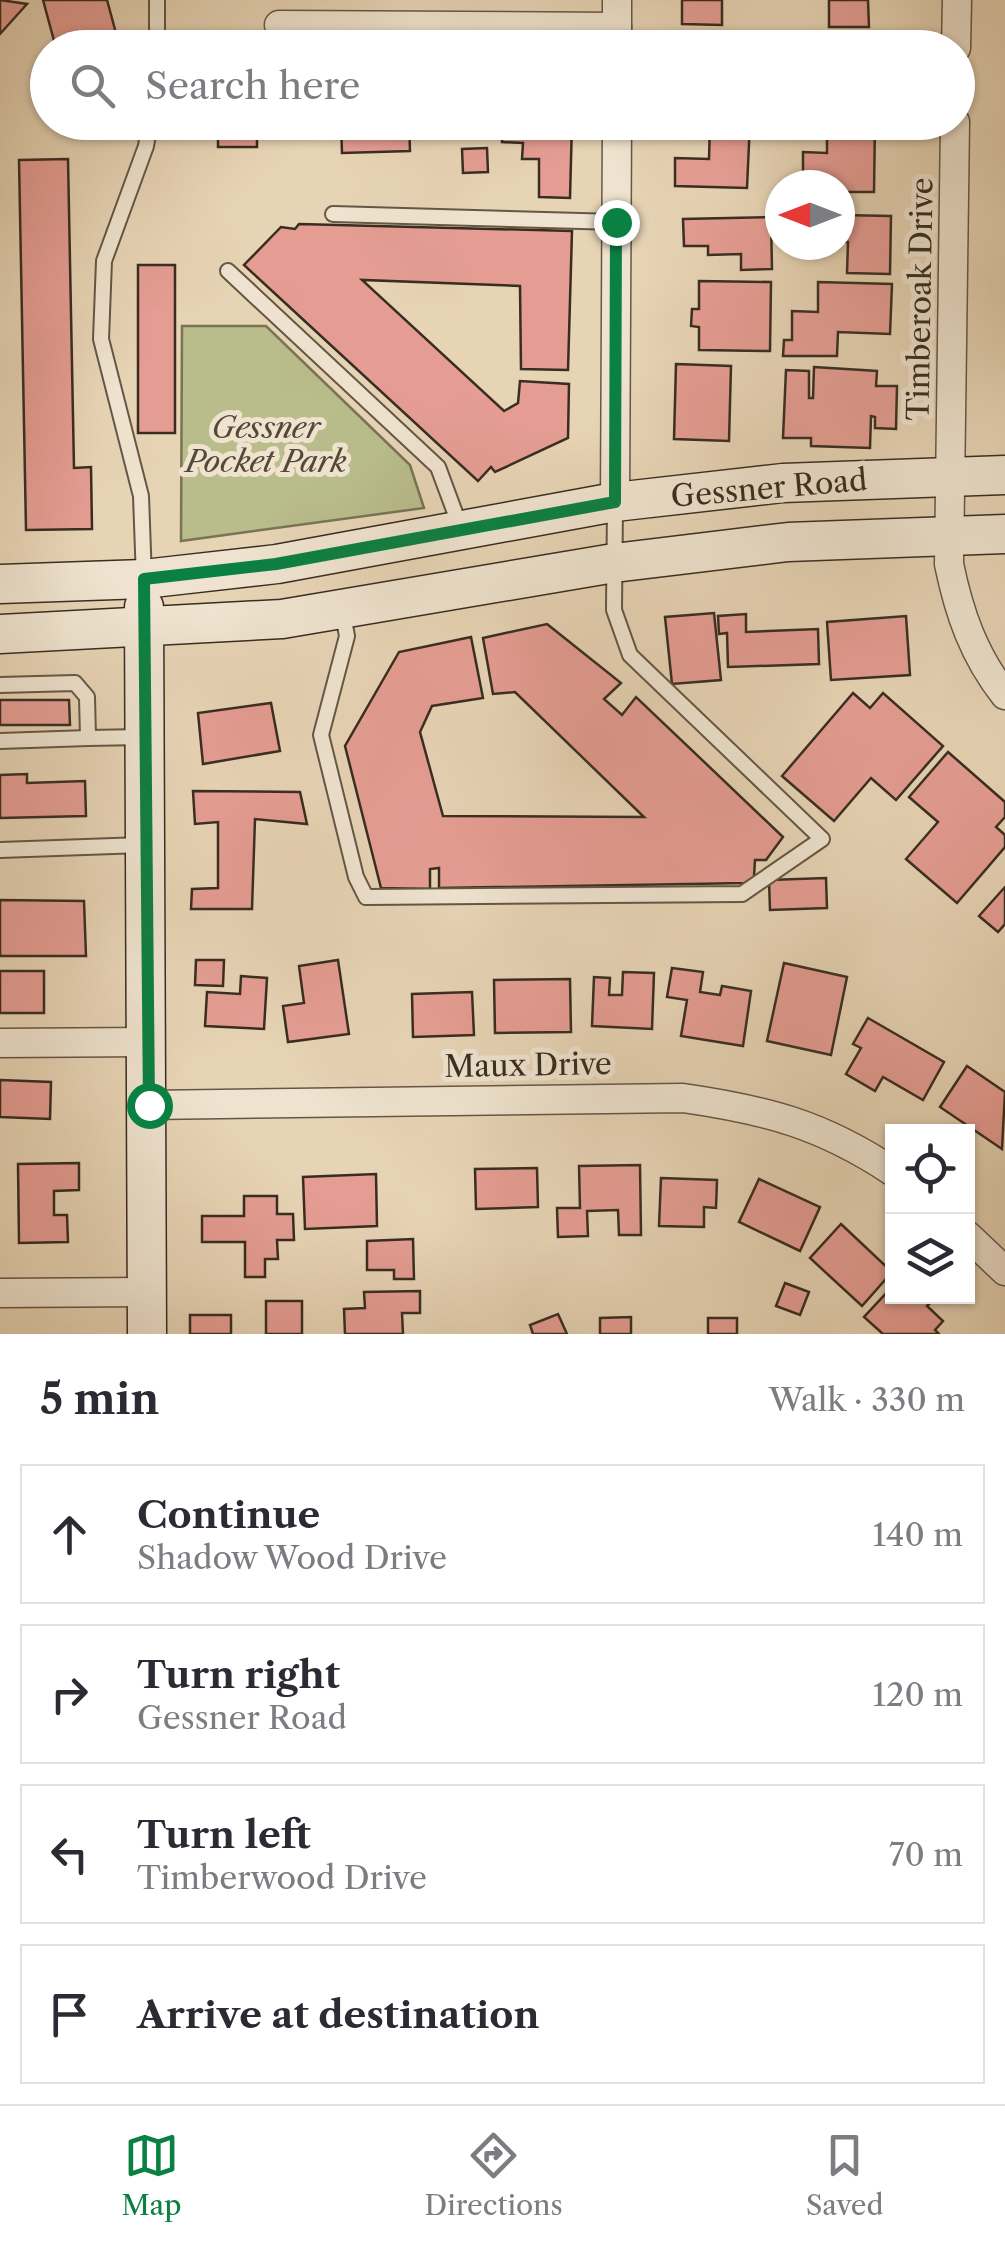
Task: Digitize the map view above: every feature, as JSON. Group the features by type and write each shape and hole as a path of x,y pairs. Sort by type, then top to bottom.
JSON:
{"main road":[{"name":"Gessner Road","path":"0,584 144,579 276,564 615,502 783,484 1005,475"},
{"name":"Gessner Road","path":"0,634 282,619 614,563 788,542 1005,534"},
{"path":"144,579 147,1334"}],"street":[{"path":"956,30 957,0"},
{"path":"279,25 617,25"},
{"path":"615,502 617,140"},
{"name":"Timberoak Drive","path":"955,140 949,564 960,616 988,674 1005,695"},
{"path":"0,1043 148,1042"},
{"name":"Maux Drive","path":"149,1105 683,1098 767,1110 816,1126 885,1166"},
{"path":"975,1243 1005,1271"},
{"path":"0,1293 147,1292"}],"lane":[{"path":"156,0 157,30"},
{"path":"144,579 142,496 101,339 104,261 147,140"},
{"path":"333,214 616,222"},
{"path":"228,272 438,468 461,529"},
{"path":"342,609 346,636 322,734 356,877 366,897 742,894 822,839 630,655 614,610 615,502"},
{"path":"0,684 75,683 87,697 88,738"},
{"path":"0,740 146,736"},
{"path":"0,850 148,845"}],"green space":[{"name":"Gessner Pocket Park","path":"182,326 266,326 410,465 424,508 181,541"}],"building":[{"path":"0,0 27,4 0,34"},
{"path":"43,0 107,0 115,30 51,30"},
{"path":"682,0 722,0 722,25 682,24"},
{"path":"829,0 868,0 869,27 829,27"},
{"path":"218,140 257,140 257,147 218,147"},
{"path":"342,140 410,140 410,151 342,153"},
{"path":"572,140 570,198 539,197 539,159 522,159 523,143 502,142"},
{"path":"710,140 749,140 747,188 675,186 675,158 709,159"},
{"path":"827,140 875,140 874,192 855,192 855,170 803,170 803,152 827,153"},
{"path":"487,148 488,172 463,173 462,149"},
{"path":"68,159 74,468 91,467 92,529 26,530 19,160"},
{"path":"855,215 891,216 890,274 847,273 847,260 855,260"},
{"path":"765,217 765,260 772,260 772,269 741,270 741,254 708,255 708,246 684,246 683,219"},
{"path":"299,224 572,231 568,370 521,369 520,286 362,280 504,411 518,403 520,381 569,384 568,438 495,472 491,467 478,481 244,265 281,227 295,229"},
{"path":"138,265 175,265 175,433 138,433"},
{"path":"699,281 771,282 770,351 699,350 699,327 691,326 692,309 699,309"},
{"path":"818,282 892,284 890,334 838,332 837,356 783,356 784,340 792,340 792,311 818,312"},
{"path":"676,364 731,366 729,441 674,439"},
{"path":"814,367 877,371 876,386 897,386 896,429 875,428 875,417 871,416 870,448 811,446 811,438 783,438 786,370 809,371 809,398 813,398"},
{"path":"714,613 721,680 672,684 665,617"},
{"path":"746,614 746,632 818,629 819,664 728,667 727,633 719,634 718,616"},
{"path":"906,616 910,675 831,680 827,622"},
{"path":"547,624 621,683 604,699 622,715 636,697 783,837 766,860 755,860 754,877 747,883 439,888 439,868 430,869 430,889 381,888 345,746 399,652 471,637 483,698 432,706 420,732 443,816 644,817 515,692 493,694 483,638"},
{"path":"853,693 870,708 883,693 943,746 896,800 871,778 834,821 782,776"},
{"path":"0,700 69,700 70,725 0,725"},
{"path":"271,703 280,751 203,764 198,713"},
{"path":"948,752 1005,802 1005,817 996,827 1005,835 1005,847 957,903 906,859 938,822 909,797"},
{"path":"27,774 27,783 85,781 86,816 0,818 0,775"},
{"path":"193,791 300,792 307,824 255,819 252,909 191,909 192,889 218,888 218,822 195,824"},
{"path":"826,878 827,908 770,910 769,880"},
{"path":"1005,887 1005,924 998,932 979,916"},
{"path":"0,900 84,901 86,956 0,956"},
{"path":"196,960 224,960 223,986 195,985"},
{"path":"338,960 349,1034 288,1042 283,1006 304,1003 299,966"},
{"path":"784,963 847,977 831,1055 767,1041"},
{"path":"672,968 703,972 700,992 720,995 722,986 751,991 743,1046 681,1036 687,1000 667,997"},
{"path":"0,971 44,971 44,1013 0,1013"},
{"path":"623,972 654,973 652,1029 592,1026 594,977 610,978 609,995 622,995"},
{"path":"241,976 267,978 264,1029 205,1026 207,992 240,994"},
{"path":"570,979 571,1032 495,1033 494,980"},
{"path":"472,992 474,1035 413,1037 412,994"},
{"path":"868,1018 944,1062 923,1100 883,1077 875,1091 846,1074 861,1048 853,1044"},
{"path":"967,1066 1005,1092 1002,1149 975,1131 975,1124 965,1124 940,1107"},
{"path":"0,1080 51,1082 50,1119 0,1117"},
{"path":"79,1163 79,1190 54,1191 54,1215 67,1215 68,1242 19,1243 18,1164"},
{"path":"640,1165 641,1235 619,1235 618,1210 587,1211 588,1236 558,1237 557,1208 580,1208 579,1166"},
{"path":"537,1168 538,1207 476,1209 475,1169"},
{"path":"376,1174 377,1226 305,1229 303,1177"},
{"path":"661,1178 717,1180 716,1208 704,1207 704,1227 659,1226"},
{"path":"759,1179 820,1207 800,1251 739,1222"},
{"path":"244,1196 277,1196 277,1214 293,1214 294,1240 277,1240 278,1259 265,1259 265,1277 245,1277 245,1242 202,1242 202,1216 244,1216"},
{"path":"841,1224 885,1265 885,1280 862,1306 810,1258"},
{"path":"413,1239 414,1279 394,1279 394,1270 367,1270 367,1241"},
{"path":"785,1283 809,1292 800,1315 776,1306"},
{"path":"420,1291 420,1313 402,1313 403,1334 345,1334 344,1309 365,1308 364,1292"},
{"path":"885,1294 885,1304 929,1304 943,1321 935,1330 939,1334 883,1334 864,1317"},
{"path":"266,1301 302,1301 302,1334 266,1334"},
{"path":"558,1314 567,1334 533,1334 530,1325"},
{"path":"190,1315 231,1315 231,1334 190,1334"},
{"path":"631,1317 631,1334 600,1334 600,1318"},
{"path":"708,1318 737,1318 737,1334 708,1334"}],"route":[{"path":"149,1105 144,579 276,564 615,502 616,222"}]}
